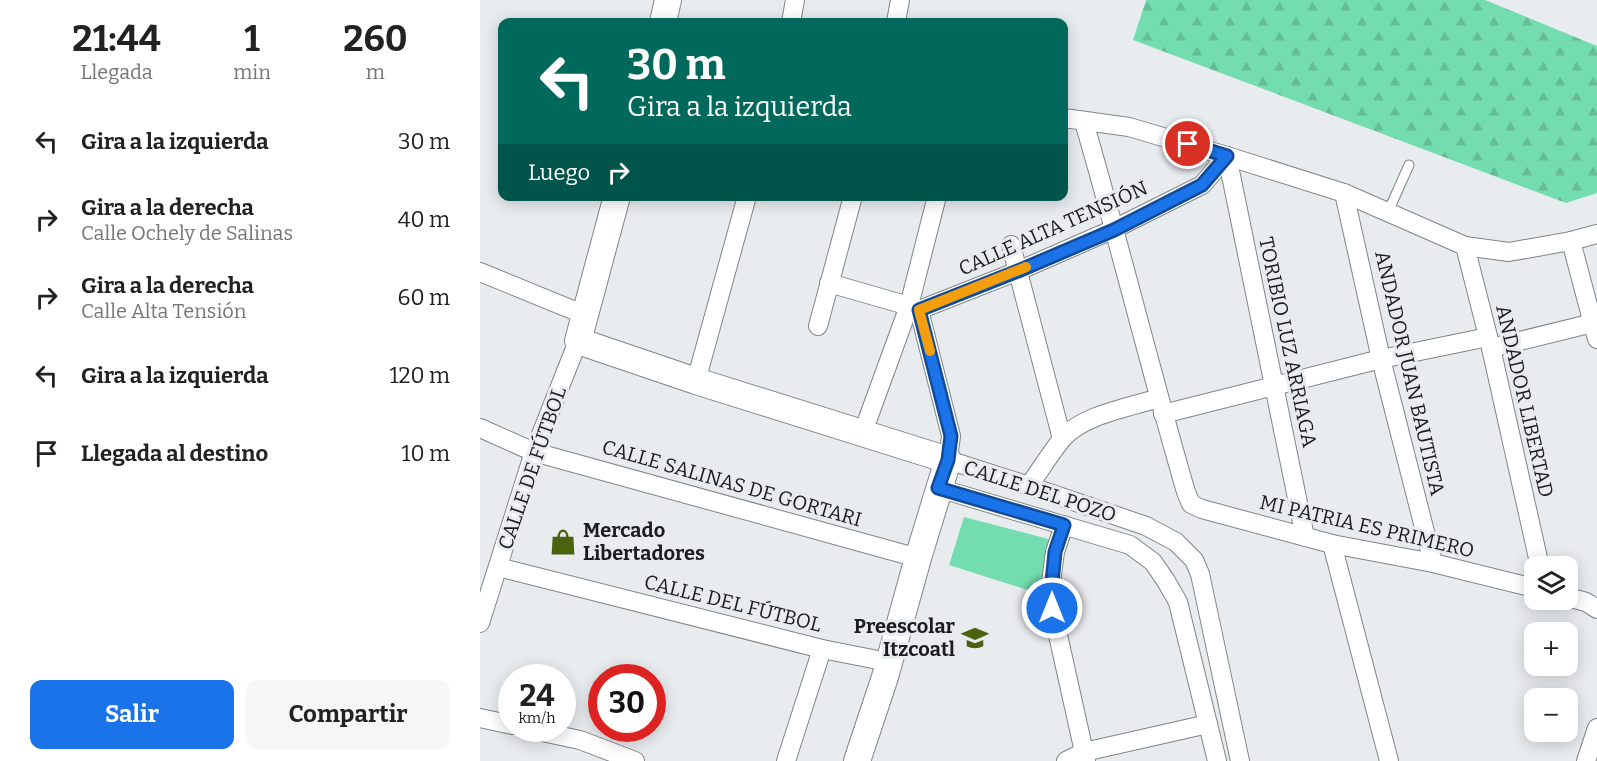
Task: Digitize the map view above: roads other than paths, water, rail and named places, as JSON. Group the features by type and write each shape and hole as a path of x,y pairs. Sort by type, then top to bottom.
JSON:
{"main road":[{"path":"664,18 668,0"},
{"name":"CALLE DE FÚTBOL","path":"578,341 616,201"},
{"name":"CALLE DEL POZO","path":"578,341 696,381 948,460"},
{"path":"857,761 885,677 948,460"}],"street":[{"path":"792,18 795,0"},
{"path":"897,18 900,0"},
{"path":"1068,119 1129,127 1344,193 1465,246 1509,252 1597,234"},
{"path":"1084,122 1161,406"},
{"name":"CALLE ALTA TENSIÓN","path":"914,308 1018,271 1114,230 1202,185 1227,156"},
{"name":"TORIBIO LUZ ARRIAGA","path":"1227,156 1305,537"},
{"name":"ANDADOR JUAN BAUTISTA","path":"1344,193 1381,359 1433,563"},
{"path":"696,381 746,201"},
{"path":"818,326 852,201"},
{"path":"863,432 914,308 936,201"},
{"path":"1029,486 1062,439 1074,428 1090,419 1273,386 1381,359 1596,328 1571,241"},
{"path":"1011,245 1062,439"},
{"name":"ANDADOR LIBERTAD","path":"1465,246 1490,342 1538,556"},
{"path":"480,272 585,315"},
{"path":"830,283 914,308"},
{"path":"914,308 951,436 948,460"},
{"name":"CALLE DE FÚTBOL","path":"480,622 534,452 578,341"},
{"name":"MI PATRIA ES PRIMERO","path":"1161,406 1191,504 1202,509 1332,544 1433,563 1524,586"},
{"name":"CALLE SALINAS DE GORTARI","path":"480,428 534,452 918,558"},
{"name":"CALLE DEL POZO","path":"948,460 1146,526 1176,542 1194,560 1200,574 1240,761"},
{"path":"938,488 1130,545 1153,562 1178,602 1217,761"},
{"path":"1064,525 1055,552 1052,608 1085,757"},
{"path":"1332,544 1389,761"},
{"name":"CALLE DEL FÚTBOL","path":"498,567 822,649 888,662"},
{"path":"1578,600 1597,609"},
{"path":"786,761 822,649"},
{"path":"480,718 498,722"},
{"path":"1066,761 1208,724"},
{"path":"1586,761 1597,728"},
{"path":"576,739 635,761"}],"lane":[{"path":"1388,212 1410,165"}],"place":[{"name":"Mercado Libertadores","path":"563,542"},
{"name":"Preescolar Itzcoatl","path":"975,638"}]}
